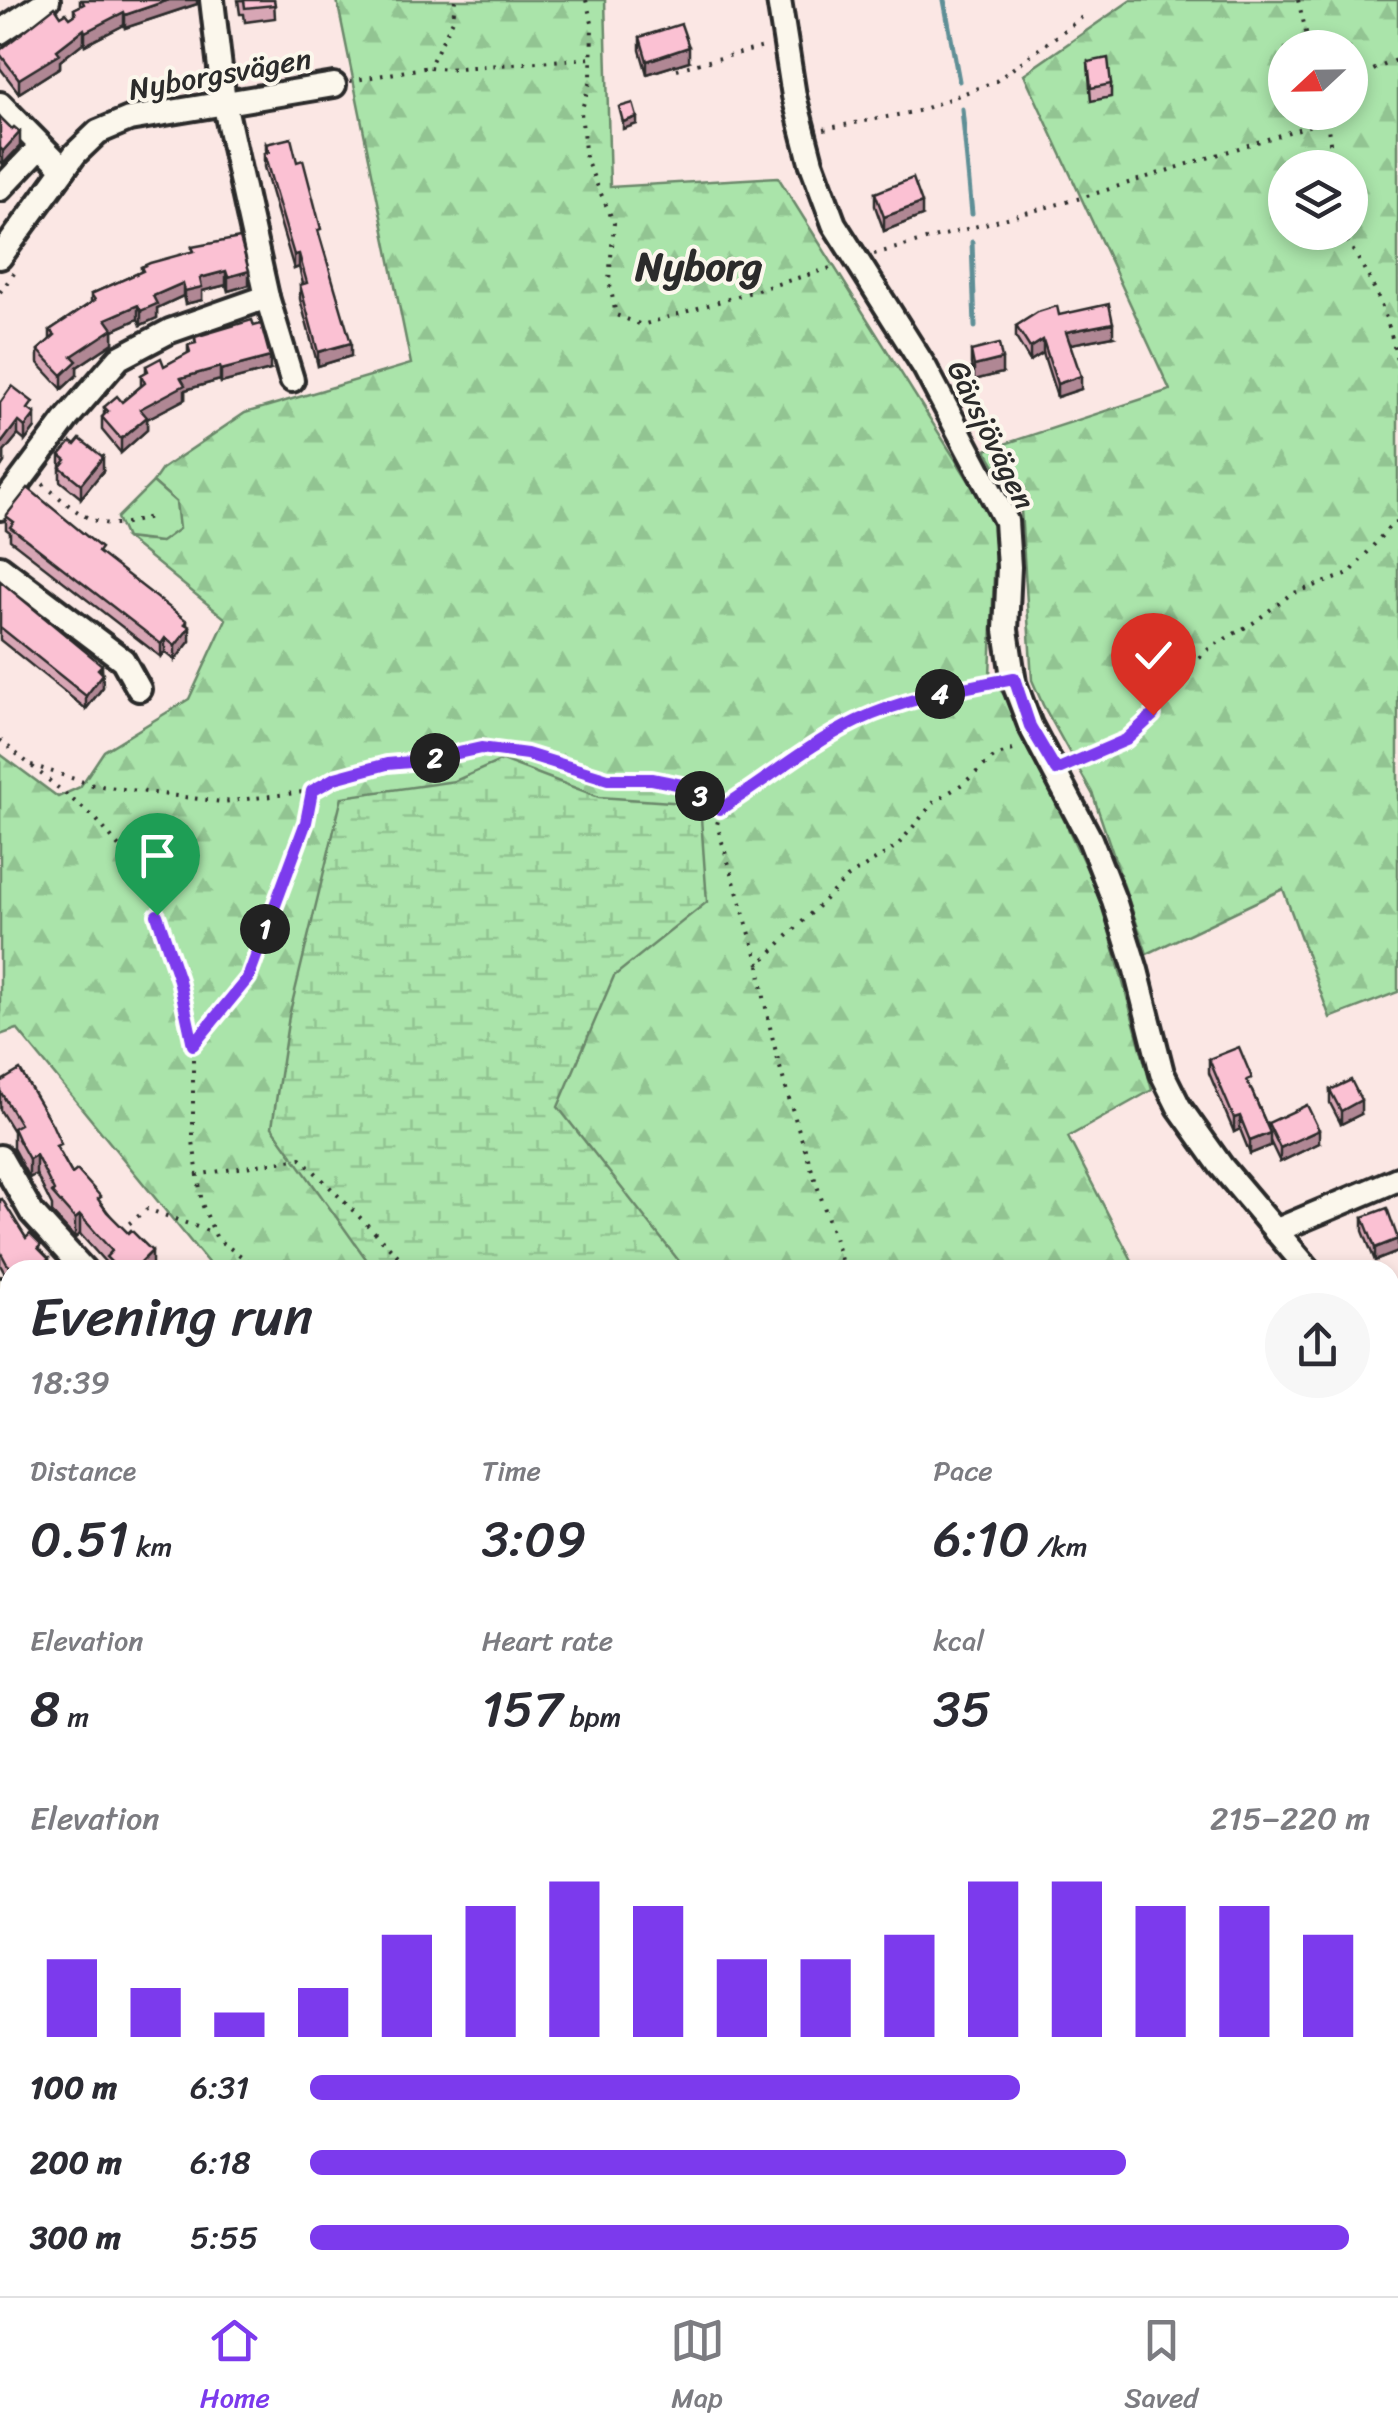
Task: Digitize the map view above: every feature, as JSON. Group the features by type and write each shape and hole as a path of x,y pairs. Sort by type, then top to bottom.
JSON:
{"street":[{"path":"0,32 48,0"},
{"path":"212,0 224,102 268,297 292,380"},
{"name":"Gävsjövägen","path":"780,0 794,96 834,224 925,368 1006,521 1010,567 1006,630 1014,678 1030,726 1090,838 1114,900 1162,1073 1178,1108 1300,1260"},
{"name":"Nyborgsvägen","path":"9,262 64,169 98,132 129,119 334,84"},
{"path":"0,104 64,169"},
{"path":"0,189 41,146"},
{"path":"0,508 68,417 119,358 170,331 268,297"},
{"path":"0,567 123,660 139,689"},
{"path":"0,1156 32,1213 75,1260"},
{"path":"1275,1231 1398,1179"}],"path":[{"path":"429,66 453,20 455,0"},
{"path":"586,0 592,23 591,80 581,112 586,160 614,223 610,280 616,316 642,325 856,260 1082,198 1285,130"},
{"path":"1298,0 1306,30"},
{"path":"803,133 918,112 996,81 1085,15"},
{"path":"677,70 786,41"},
{"path":"334,84 429,66 592,58"},
{"path":"1368,72 1398,59"},
{"path":"1353,250 1370,274 1391,328 1398,364"},
{"path":"0,292 9,262"},
{"path":"27,471 97,523 126,525 150,516"},
{"path":"1056,770 1126,740 1153,715 1178,677 1211,647 1253,623 1291,594 1349,574 1398,521"},
{"path":"841,1260 776,1058 759,964 717,825 720,809 759,785 789,760 860,720 948,691 1014,678"},
{"path":"0,740 96,819 138,870 179,980 193,1045 192,1141 202,1204 217,1239 247,1260"},
{"path":"759,964 847,878 897,846 934,802 995,756 1024,747 1044,750"},
{"path":"31,765 93,785 222,802 312,791 335,778 387,764 481,748 541,758 608,779 652,779 682,785 720,809"},
{"path":"193,1045 248,978 306,822 312,791"},
{"path":"196,1174 300,1158 402,1260"},
{"path":"110,1240 147,1209 214,1233"}],"green space":[{"path":"337,0 605,0 610,187 778,177 996,524 990,676 1008,700 1100,897 1152,1090 1068,1137 1132,1260 206,1260 17,1029 0,1035 0,754 58,797 80,787 104,751 189,699 226,619 126,538 160,542 176,502 153,482 162,469 245,413 411,364"},
{"path":"1131,0 1398,0 1398,992 1330,1018 1283,889 1147,954 1093,795 1032,680 1021,510 986,450 1170,390 1024,74"},
{"path":"153,482 176,502 179,529 161,542 126,538 117,518"},
{"path":"502,760 599,797 700,804 707,902 614,976 558,1107 678,1260 367,1260 272,1127 289,1016 342,797 455,781"}],"building":[{"path":"82,0 169,0 125,15 124,12 85,32 84,29 57,50 60,54 19,79 0,50 55,7 61,16 66,13 70,18 76,14 74,9 84,4"},
{"path":"244,0 274,0 275,5 245,8"},
{"path":"681,24 689,47 647,61 640,37"},
{"path":"1108,58 1111,84 1091,88 1088,62"},
{"path":"633,103 637,117 623,122 619,107"},
{"path":"0,117 20,132 3,151 0,148"},
{"path":"291,138 297,162 303,160 321,229 318,230 351,343 318,352 300,285 307,283 299,254 294,255 264,154 269,152 266,144"},
{"path":"913,178 922,203 884,217 875,193"},
{"path":"240,238 249,271 228,277 226,271 200,278 202,287 185,291 183,283 153,296 157,304 141,311 138,305 106,319 113,329 72,356 77,361 62,375 38,350 55,335 50,330 95,300 91,294 143,271 141,267 150,263 194,251 192,247"},
{"path":"1109,304 1113,323 1066,332 1081,376 1057,384 1043,340 1030,348 1016,326 1057,306 1059,315"},
{"path":"252,320 254,326 261,324 270,357 181,378 185,385 140,409 147,417 121,439 102,417 108,411 104,407 117,396 122,402 145,383 141,375 148,371 146,366 161,358 164,366 190,352 188,345 196,343 195,337"},
{"path":"999,344 1002,359 974,366 971,351"},
{"path":"12,386 33,402 28,409 35,414 25,427 18,421 0,445 0,403"},
{"path":"80,439 103,457 81,484 60,467 66,460 60,455 71,442 75,445"},
{"path":"28,488 101,548 98,552 187,621 185,624 190,627 175,646 165,638 161,644 10,527 14,522 6,516"},
{"path":"0,581 102,665 98,669 103,674 86,696 0,627"},
{"path":"1239,1047 1252,1078 1247,1080 1270,1133 1250,1141 1240,1116 1234,1118 1209,1059"},
{"path":"20,1070 52,1124 61,1144 56,1146 72,1174 77,1170 101,1197 98,1199 107,1212 152,1251 143,1260 109,1260 106,1257 112,1251 80,1215 75,1219 52,1193 36,1155 29,1159 13,1128 20,1124 0,1091 0,1082"},
{"path":"1351,1080 1361,1100 1341,1111 1330,1090"},
{"path":"1307,1105 1319,1130 1280,1148 1268,1123"},
{"path":"0,1200 26,1238 30,1234 41,1245 38,1248 48,1260 5,1260 0,1251"},
{"path":"1387,1208 1398,1239 1375,1248 1363,1217"}],"waterway":[{"path":"944,0 959,81"},
{"path":"962,109 972,214"},
{"path":"972,242 975,327"}],"district":[{"name":"Nyborg","path":"699,266"}],"route":[{"path":"157,915 179,980 193,1045 248,978 306,822 312,791 335,778 387,764 481,748 527,754 608,779 652,779 682,785 720,809 759,785 789,760 860,720 948,691 1014,678 1030,726 1056,770 1126,740 1153,715"}]}
